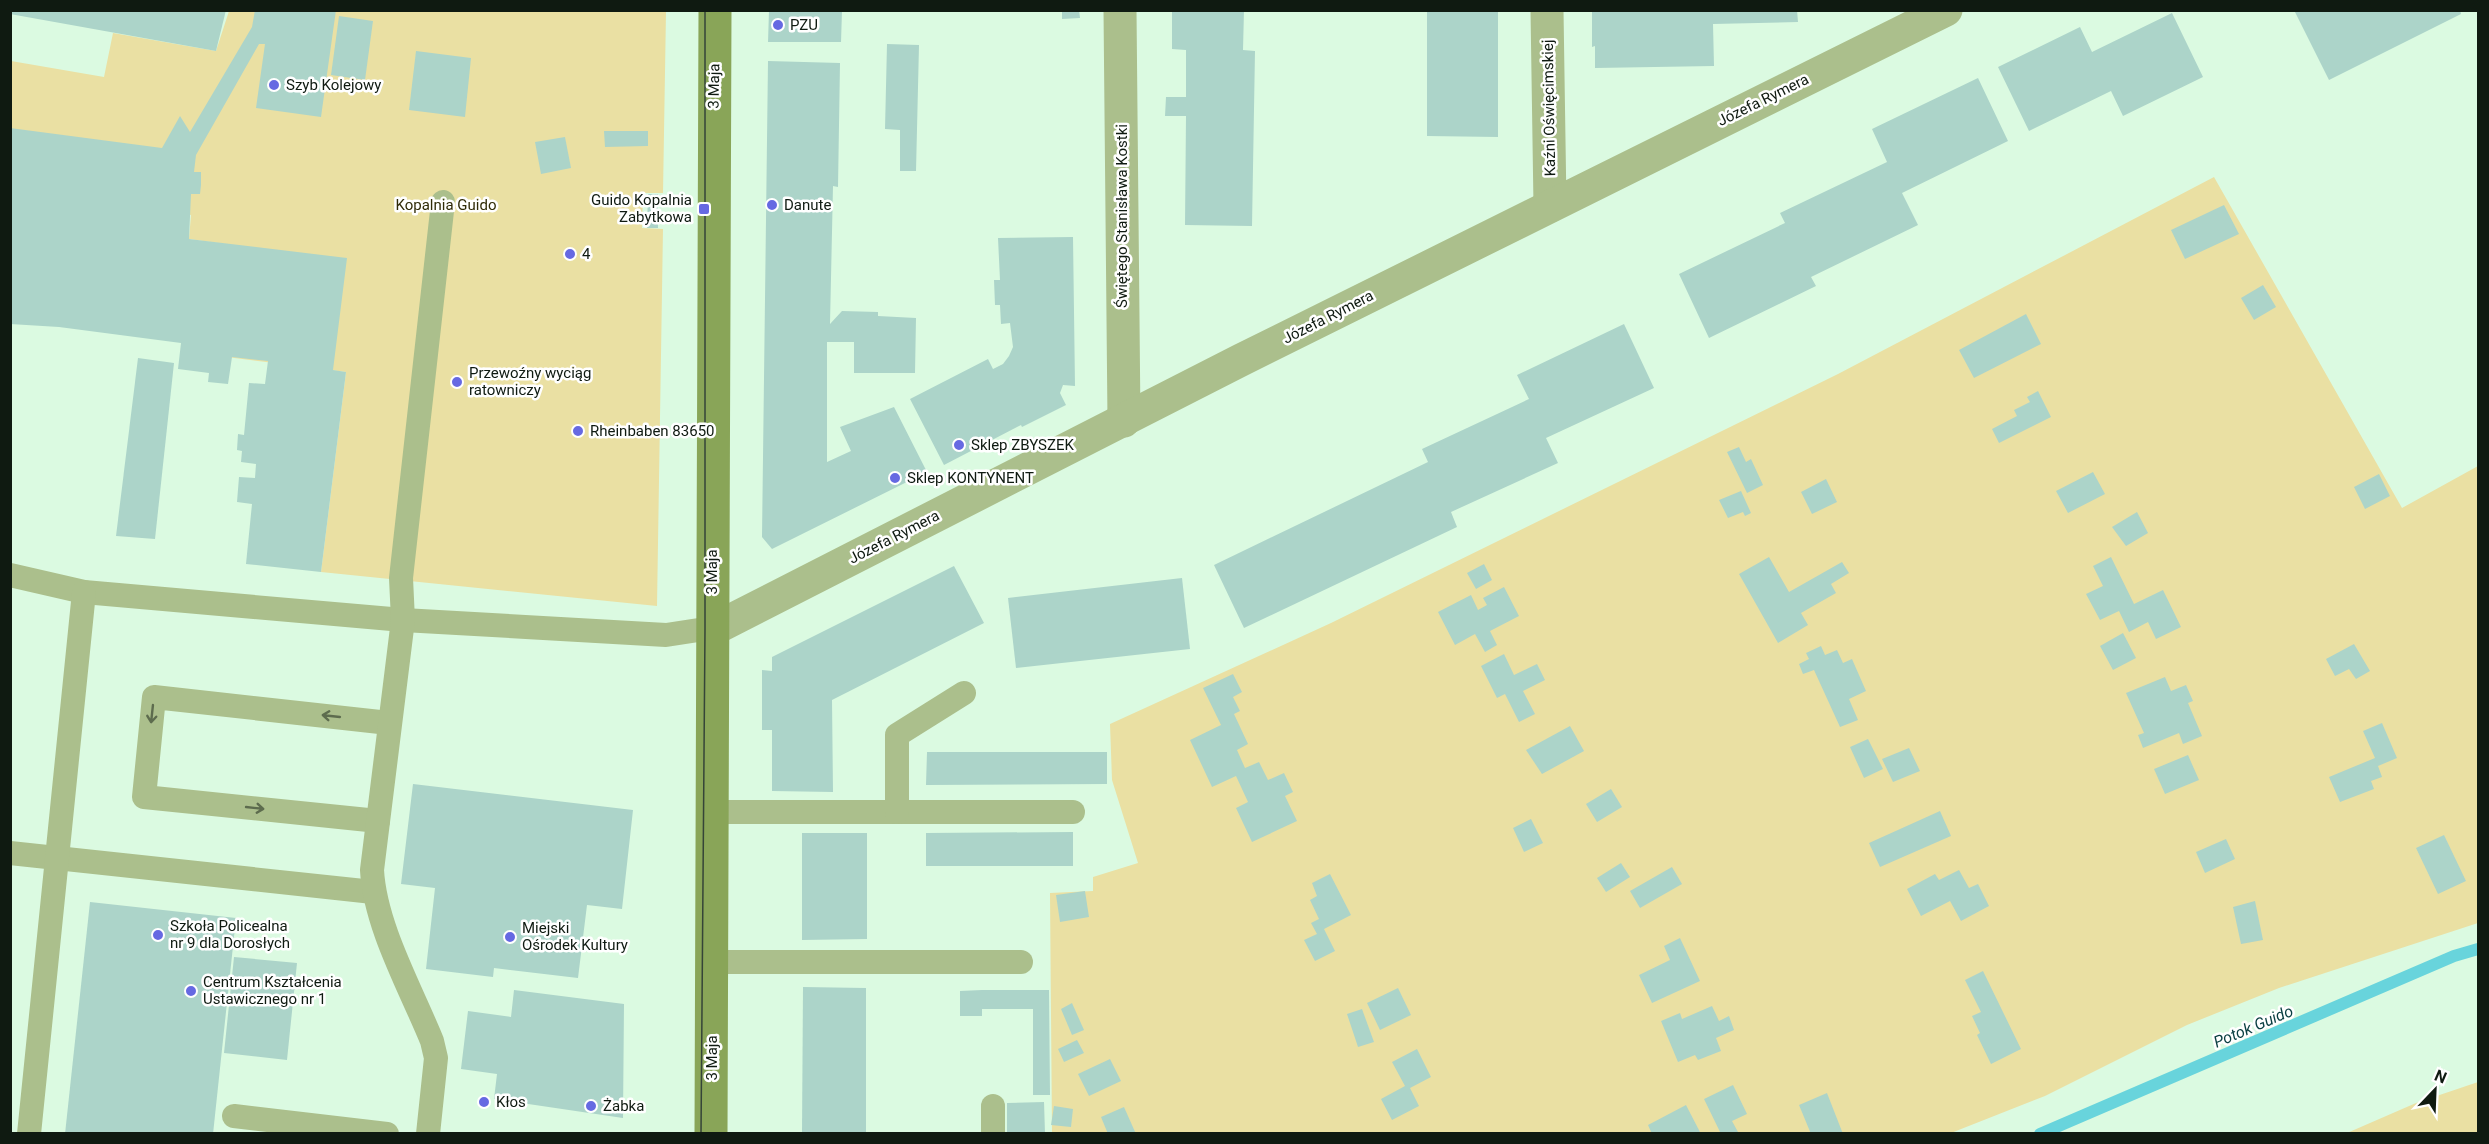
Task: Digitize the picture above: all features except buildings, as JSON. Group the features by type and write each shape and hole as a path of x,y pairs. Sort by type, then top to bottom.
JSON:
{"street":[{"name":"3 Maja","path":"711,1134 715,10"},
{"name":"Świętego Stanisława Kostki","path":"1120,10 1124,421"},
{"name":"Kaźni Oświęcimskiej","path":"1547,10 1550,206"},
{"name":"Józefa Rymera","path":"712,630 1550,206 1946,10"}],"lane":[{"path":"428,1134 436,1058 432,1041 382,920 373,892 372,870 403,620 401,578 443,202"},
{"path":"10,575 84,592 403,620 666,635 712,630"},
{"path":"29,1134 84,592"},
{"path":"897,812 897,735 964,693"},
{"path":"378,821 144,797 154,697 389,723"},
{"path":"712,812 1073,812"},
{"path":"10,853 373,892"},
{"path":"712,962 1021,962"},
{"path":"993,1106 993,1134"},
{"path":"234,1116 387,1134"}],"green space":[{"name":"Kopalnia Guido","path":"637,10 666,12 663,193 643,193 642,228 663,229 657,606 321,572 346,372 211,355 225,244 189,239 191,215 11,191 11,61 104,77 113,33 216,51 229,11"},
{"path":"2214,177 2402,508 2478,466 2478,923 2279,988 2187,1025 2045,1096 1951,1133 1052,1133 1050,893 1093,891 1093,877 1138,863 1112,780 1110,724 1331,623 1838,374"},
{"path":"2478,1082 2478,1133 2347,1133 2416,1103"}],"waterway":[{"name":"Potok Guido","path":"2040,1134 2454,956 2478,949"}],"tram line":[{"path":"701,1134 705,629 705,10"}],"place":[{"name":"PZU","path":"778,25"},
{"name":"Szyb Kolejowy","path":"274,85"},
{"name":"Danute","path":"772,205"},
{"name":"Guido Kopalnia Zabytkowa","path":"704,209"},
{"name":"4","path":"570,254"},
{"name":"Przewoźny wyciąg ratowniczy","path":"457,382"},
{"name":"Rheinbaben 83650","path":"578,431"},
{"name":"Sklep ZBYSZEK","path":"959,445"},
{"name":"Sklep KONTYNENT","path":"895,478"},
{"name":"Szkoła Policealna nr 9 dla Dorosłych","path":"158,935"},
{"name":"Miejski Ośrodek Kultury","path":"510,937"},
{"name":"Centrum Kształcenia Ustawicznego nr 1","path":"191,991"},
{"name":"Kłos","path":"484,1102"},
{"name":"Żabka","path":"591,1106"}]}
